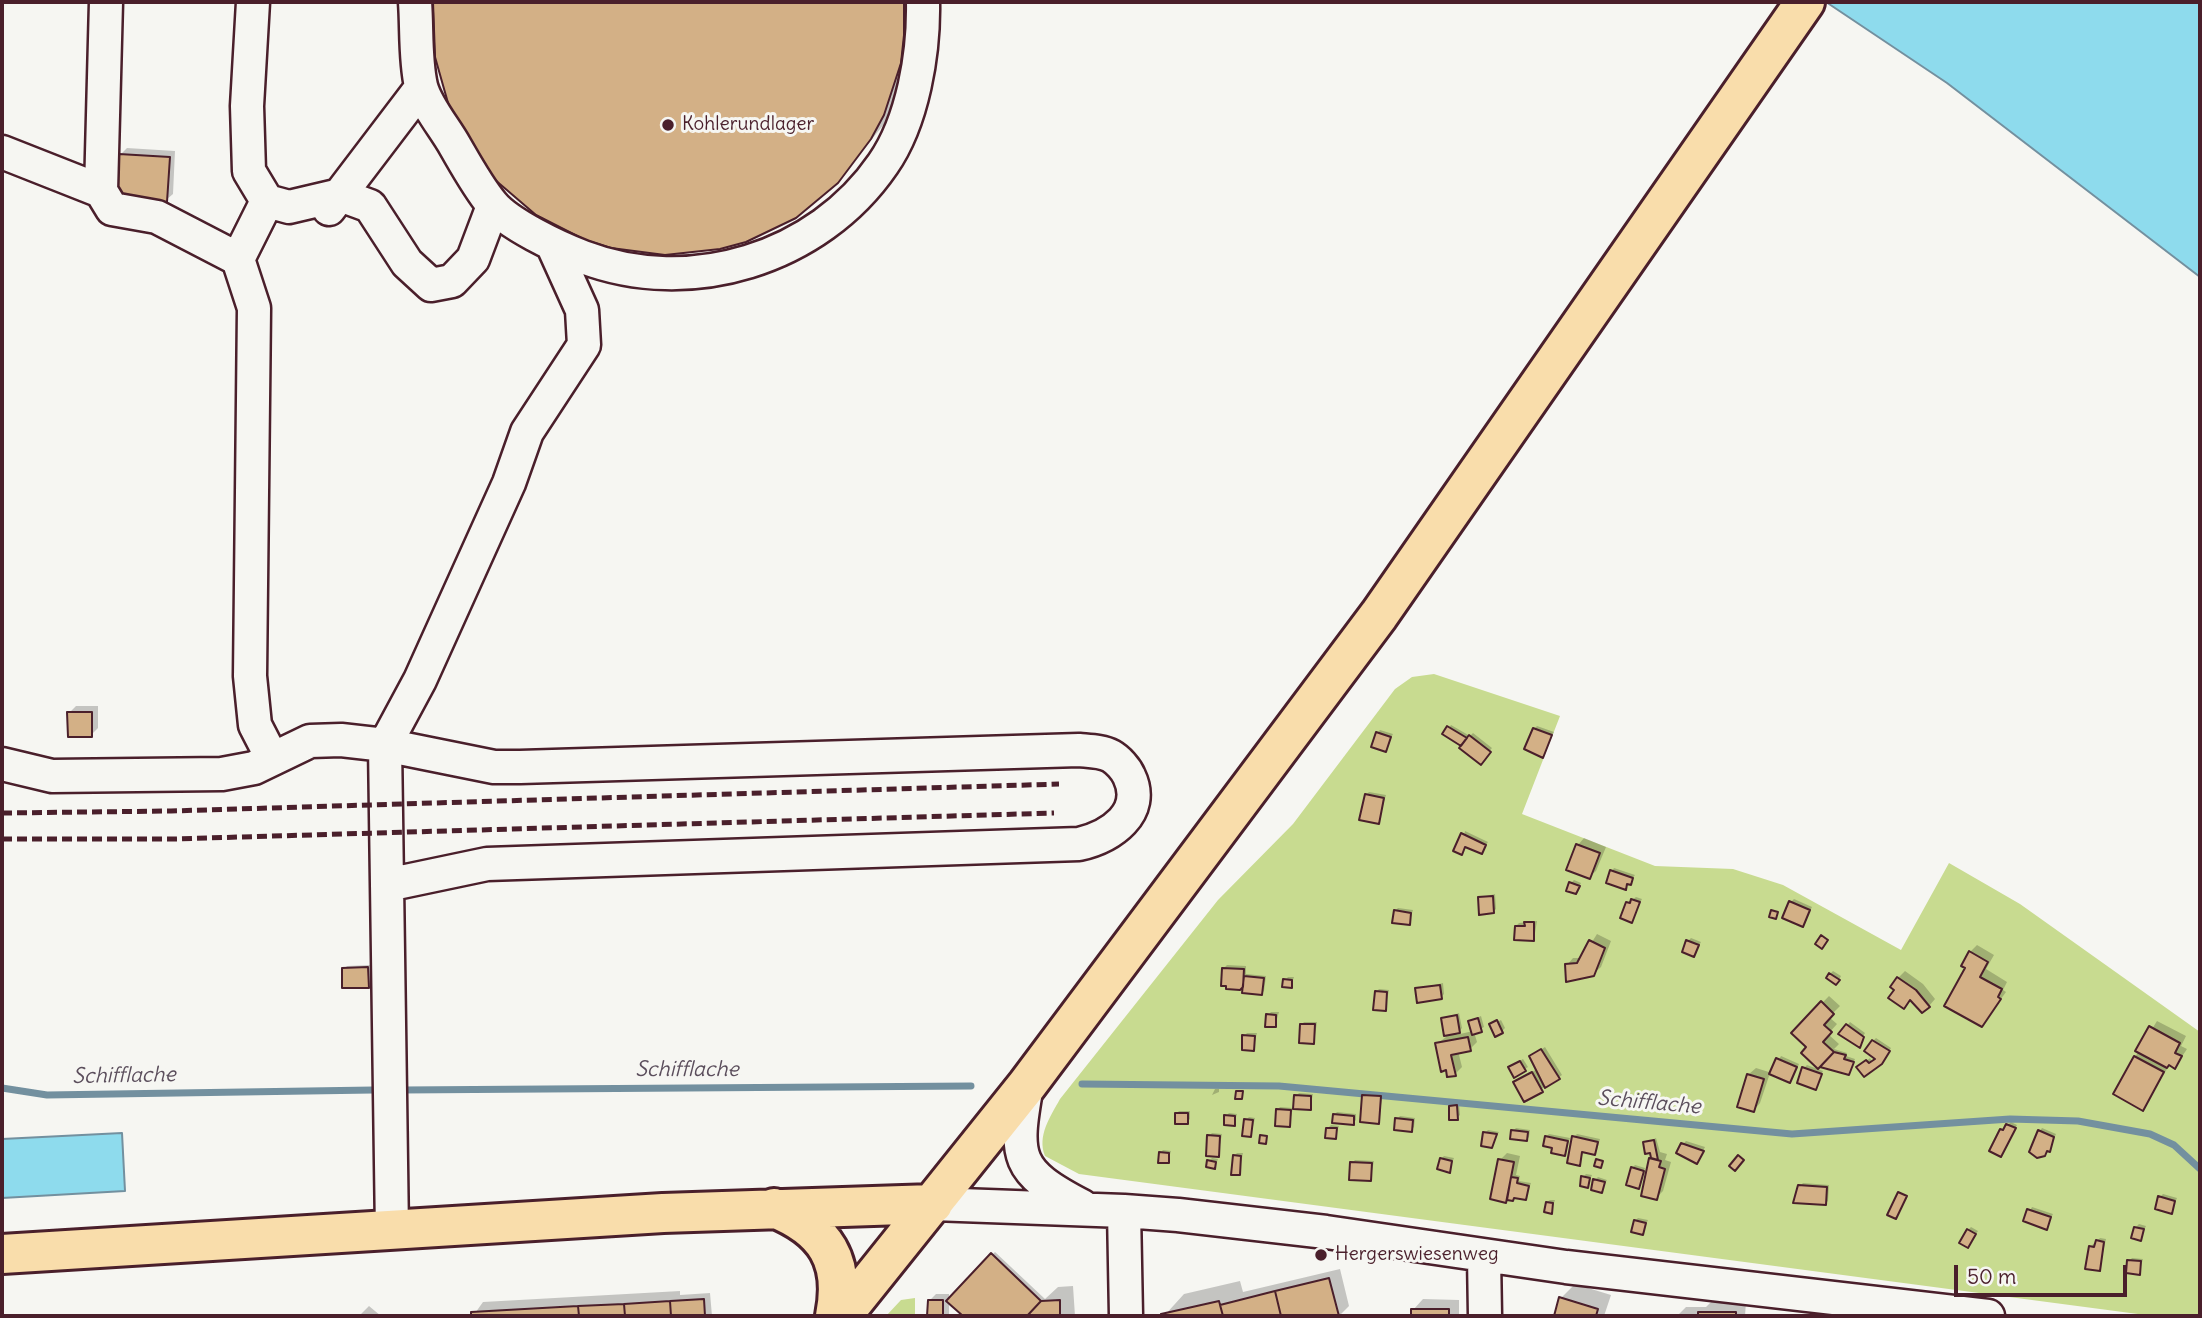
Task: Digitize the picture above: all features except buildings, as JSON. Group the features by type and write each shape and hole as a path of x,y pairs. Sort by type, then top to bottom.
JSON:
{"main road":[{"path":"842,1316 1027,1085 1379,615 1805,2"},
{"path":"2,1255 774,1208 933,1205"},
{"path":"774,1208 807,1225 825,1242 838,1274 839,1296 835,1316"}],"street":[{"path":"106,2 101,191 113,209 157,217 238,259 254,308 250,676 255,725 272,758"},
{"path":"253,2 247,106 249,171 267,201 289,207 370,206 407,263 431,285 452,281 473,259 493,206"},
{"path":"415,2 421,88 493,206 552,246 608,267 673,274 733,267 788,248 838,216 884,163 910,104 924,40 923,2"},
{"path":"332,205 421,88"},
{"path":"4,159 101,191"},
{"path":"238,259 267,201"},
{"path":"392,1232 385,745 426,667 509,482 527,432 584,345 582,310 552,246"},
{"path":"2,764 52,776 222,774 254,768 310,741 341,740 385,745 494,767 1079,750 1113,757 1127,771 1133,785 1134,801 1128,816 1117,828 1099,840 1079,844 487,864 387,885"},
{"path":"1027,1085 1020,1132 1025,1165 1045,1185 1089,1210"},
{"path":"933,1205 1124,1211 1326,1232 1771,1303 1988,1316"},
{"path":"1124,1211 1126,1316"},
{"path":"1484,1256 1485,1316"}],"green space":[{"path":"1434,674 1560,716 1522,814 1655,866 1733,869 1783,885 1901,950 1949,863 2020,904 2200,1032 2200,1316 2153,1316 1079,1174 1045,1156 1044,1134 1060,1099 1218,900 1293,824 1395,689 1412,677"},
{"path":"915,1298 915,1316 886,1316 901,1300"}],"water":[{"path":"1826,2 2200,2 2200,277 1947,83"},
{"path":"122,1133 125,1191 2,1198 2,1139"}],"waterway":[{"name":"Schifflache","path":"1082,1084 1279,1086 1792,1134 2010,1119 2078,1121 2150,1134 2174,1145 2200,1169"},
{"name":"Schifflache","path":"403,1090 971,1086"},
{"name":"Schifflache","path":"2,1088 47,1095 373,1090"}],"railway":[{"path":"2,813 171,811 1059,784"},
{"path":"2,839 173,839 1054,813"}],"place":[{"name":"Kohlerundlager","path":"668,125"},
{"name":"Hergerswiesenweg","path":"1321,1255"}]}
